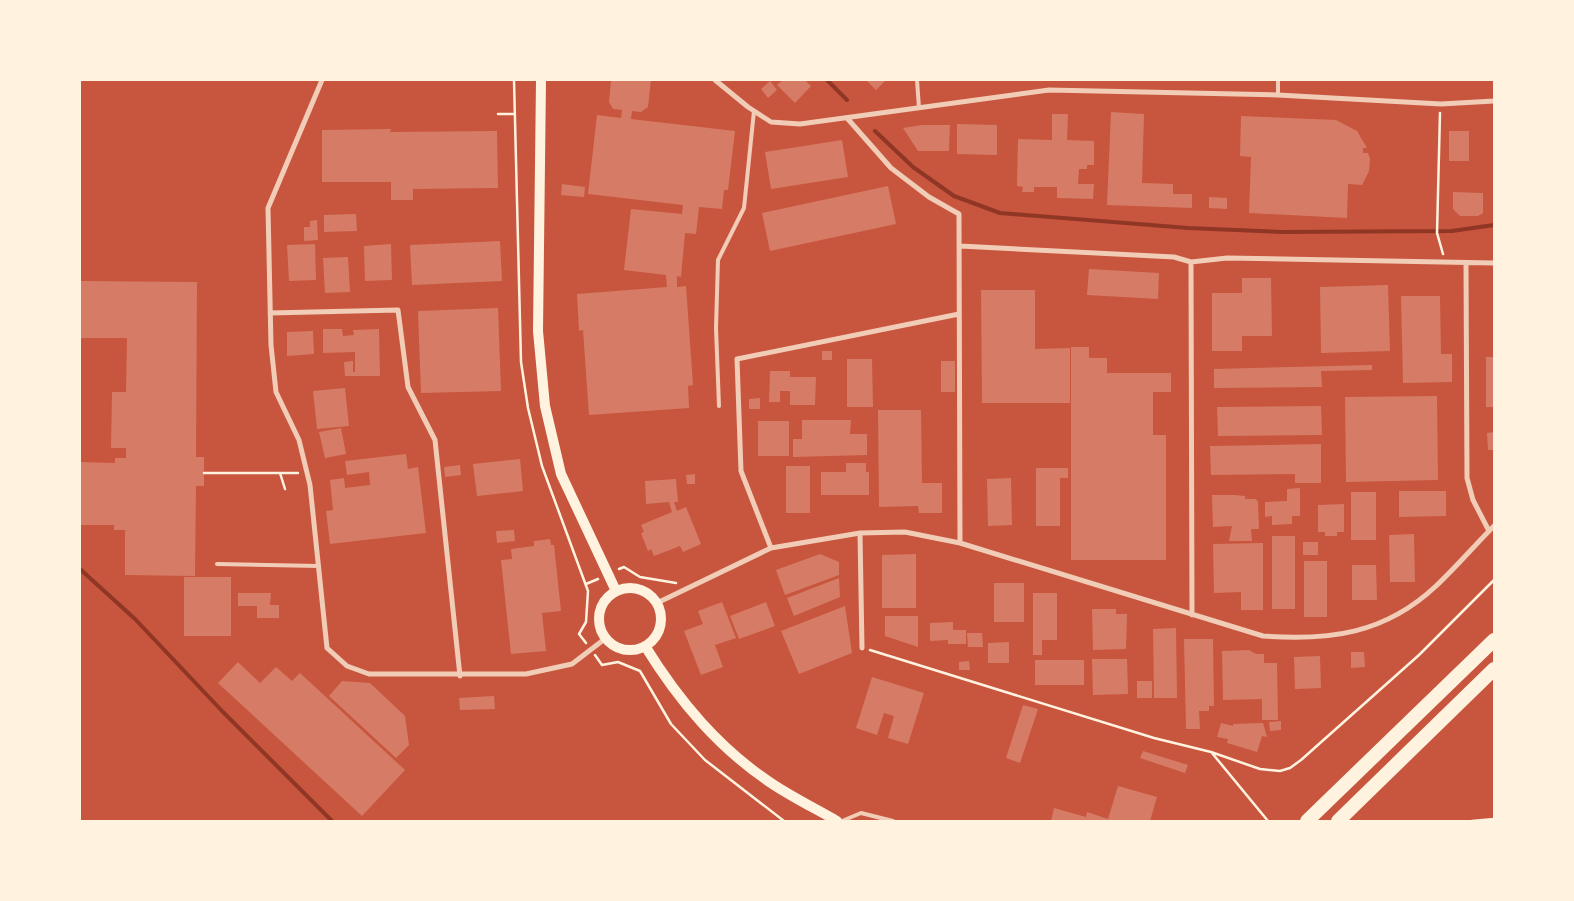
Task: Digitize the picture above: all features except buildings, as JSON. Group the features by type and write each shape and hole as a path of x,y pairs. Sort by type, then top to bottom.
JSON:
{"highway":[{"path":"1307,821 1494,640"},
{"path":"1338,821 1494,669"}],"main road":[{"path":"541,80 538,330 545,406 561,474 616,591"},
{"path":"638,588 647,593 657,603 662,620 654,640 635,650 624,649 614,645 606,638 599,621 600,612 603,603 616,591 638,588"},
{"path":"645,646 682,702 723,745 774,785 837,821"}],"street":[{"path":"322,80 268,208 270,313 276,392 299,440 307,473 327,648 347,666 369,674 460,676 526,674 572,664 606,638"},
{"path":"716,80 754,111 771,122 800,124 1049,90 1278,95 1441,104 1494,101"},
{"path":"847,118 891,168 929,197 958,214 960,246 958,314 960,543"},
{"path":"960,246 1174,258 1191,262 1227,258 1446,264 1494,263"},
{"path":"1191,262 1192,615"},
{"path":"1466,264 1467,478 1473,500 1489,531"},
{"path":"270,313 398,310 408,386 435,440 460,676"},
{"path":"771,548 741,471 737,359 958,314"},
{"path":"657,603 771,548 860,533 905,532 960,543 1263,636 1304,639 1337,635 1379,624 1408,608 1435,586 1494,526"},
{"path":"860,533 862,648"}],"lane":[{"path":"916,80 919,108"},
{"path":"1278,80 1278,95"},
{"path":"719,406 716,328 718,260 744,208 754,111"},
{"path":"218,564 319,566"},
{"path":"842,821 861,813 893,821"}],"path":[{"path":"514,80 520,362 528,408 542,466 588,591 586,622 579,634 602,665 618,662 640,672 671,724 691,746 734,784 784,821"},
{"path":"1441,104 1437,233 1446,264"},
{"path":"498,114 515,114"},
{"path":"204,473 307,473"},
{"path":"280,473 285,489"},
{"path":"586,584 624,567 640,577 670,584 679,583 686,588"},
{"path":"862,648 1154,738 1211,752 1260,769 1280,770 1290,768 1419,655 1494,580"},
{"path":"1211,752 1268,821"},
{"path":"1472,821 1494,819"}],"waterway":[{"path":"827,80 847,100"},
{"path":"875,131 913,167 954,196 1000,213 1188,228 1282,232 1452,231 1494,225"},
{"path":"80,569 135,619 223,712 332,821"}]}
